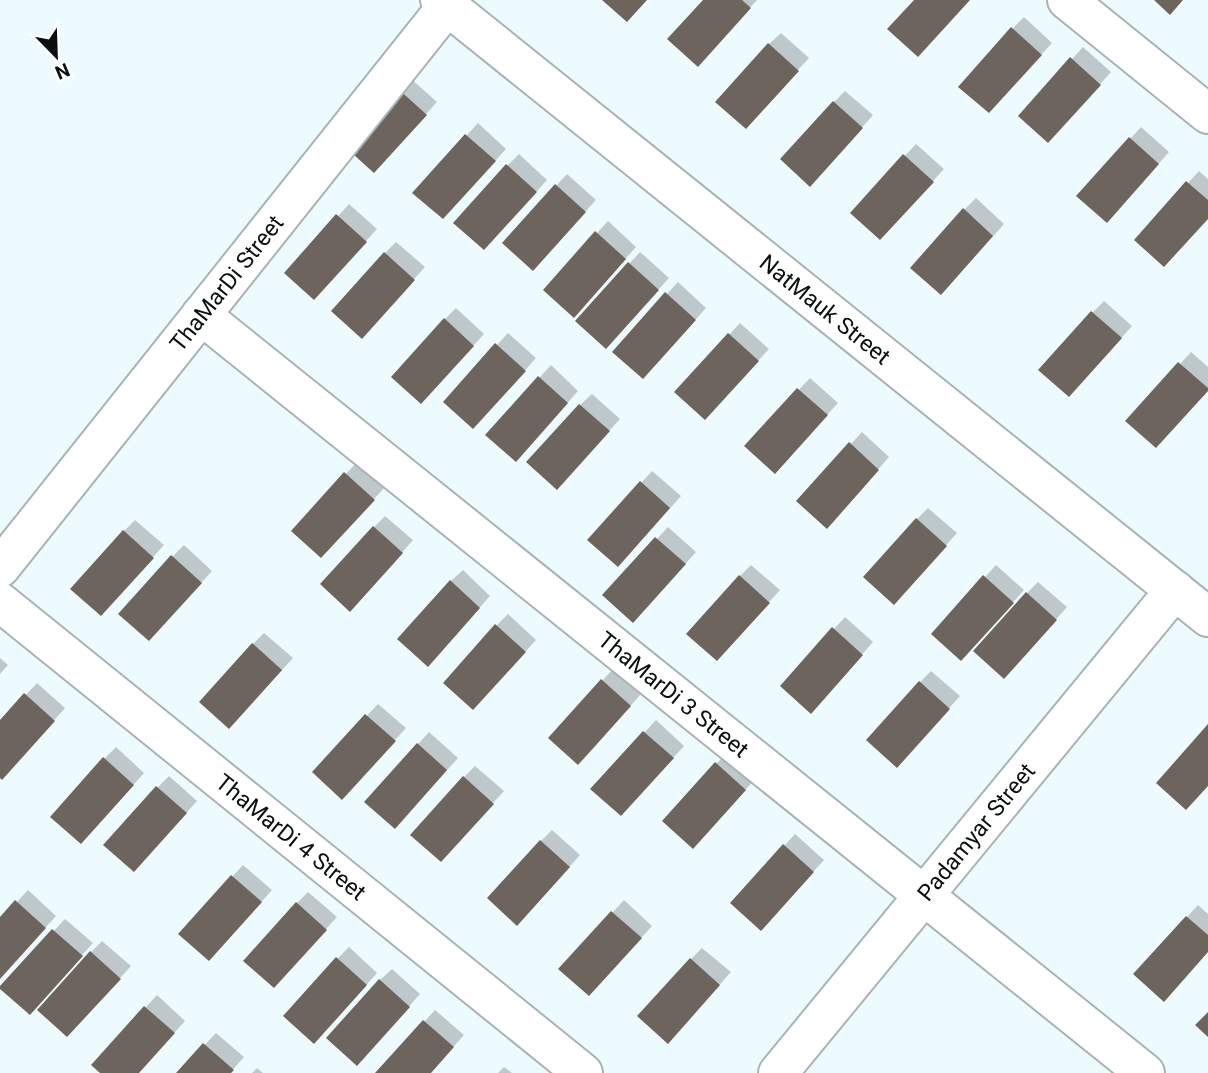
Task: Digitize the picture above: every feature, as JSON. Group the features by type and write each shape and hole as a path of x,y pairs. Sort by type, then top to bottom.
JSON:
{"street":[{"path":"1067,0 1208,114"},
{"name":"ThaMarDi Street","path":"0,568 447,2"},
{"name":"NatMauk Street","path":"447,2 1208,617"},
{"name":"ThaMarDi 3 Street","path":"201,315 1145,1073"},
{"name":"Padamyar Street","path":"778,1073 1175,590"},
{"name":"ThaMarDi 4 Street","path":"0,602 583,1073"}],"building":[{"path":"602,0 647,0 627,22"},
{"path":"703,0 742,0 751,8 698,67 667,39"},
{"path":"914,0 970,0 918,57 887,29"},
{"path":"1154,0 1183,0 1170,15"},
{"path":"1011,27 1042,55 989,113 958,87"},
{"path":"768,43 799,71 746,129 715,102"},
{"path":"1070,57 1101,85 1048,143 1018,116"},
{"path":"396,87 427,115 374,173 344,146"},
{"path":"833,101 863,128 810,187 780,159"},
{"path":"465,134 496,161 443,219 412,193"},
{"path":"1129,137 1159,164 1107,223 1076,196"},
{"path":"903,154 934,182 880,240 850,213"},
{"path":"506,164 537,192 484,250 453,223"},
{"path":"1186,181 1208,200 1208,219 1164,267 1134,240"},
{"path":"555,184 586,212 533,271 502,243"},
{"path":"963,208 993,236 941,295 910,268"},
{"path":"336,214 367,242 314,300 284,273"},
{"path":"595,231 626,259 574,318 543,290"},
{"path":"384,252 415,280 362,339 331,311"},
{"path":"628,262 659,290 606,349 575,321"},
{"path":"665,292 696,320 643,379 612,352"},
{"path":"1091,311 1122,338 1069,397 1038,370"},
{"path":"444,318 474,346 421,404 391,377"},
{"path":"728,333 759,361 705,420 674,392"},
{"path":"495,343 526,371 473,429 443,402"},
{"path":"1178,362 1208,388 1208,391 1156,448 1125,421"},
{"path":"538,376 568,403 516,462 485,435"},
{"path":"797,388 828,415 775,474 744,446"},
{"path":"579,404 610,431 557,490 526,462"},
{"path":"849,442 879,470 827,529 796,501"},
{"path":"344,472 375,500 321,558 291,531"},
{"path":"640,481 670,508 618,567 587,540"},
{"path":"916,518 947,546 894,605 863,577"},
{"path":"373,526 403,553 350,612 320,584"},
{"path":"123,530 154,558 101,616 70,589"},
{"path":"655,537 686,564 633,623 602,595"},
{"path":"171,555 202,583 149,641 118,614"},
{"path":"739,575 770,603 717,661 686,634"},
{"path":"983,575 1014,603 961,661 931,634"},
{"path":"450,580 480,608 428,667 397,639"},
{"path":"1026,592 1057,620 1004,679 973,651"},
{"path":"495,624 526,652 473,710 443,683"},
{"path":"832,627 863,655 811,714 780,686"},
{"path":"252,643 282,670 229,729 199,702"},
{"path":"601,679 631,706 578,765 548,738"},
{"path":"919,681 950,709 897,768 866,740"},
{"path":"24,693 55,721 2,780 0,720"},
{"path":"365,714 396,741 342,800 312,772"},
{"path":"1208,724 1208,786 1186,810 1156,783"},
{"path":"643,731 674,758 621,816 590,789"},
{"path":"417,743 447,770 395,829 364,802"},
{"path":"103,757 134,785 81,844 50,817"},
{"path":"715,762 746,790 693,849 662,821"},
{"path":"463,776 494,804 441,862 410,835"},
{"path":"156,786 187,813 134,872 103,845"},
{"path":"540,840 570,867 517,926 487,898"},
{"path":"783,844 814,872 761,931 730,903"},
{"path":"231,875 262,902 209,961 178,934"},
{"path":"15,900 46,928 0,979 0,917"},
{"path":"296,902 327,930 274,988 243,961"},
{"path":"611,911 642,938 589,996 558,969"},
{"path":"1186,916 1208,935 1208,952 1164,1002 1133,974"},
{"path":"52,929 83,956 30,1015 0,989 0,986"},
{"path":"90,951 121,979 67,1037 37,1010"},
{"path":"336,957 367,985 314,1044 283,1016"},
{"path":"690,958 720,985 668,1044 637,1016"},
{"path":"379,979 410,1007 357,1066 326,1038"},
{"path":"144,1006 175,1033 139,1073 100,1073 91,1065"},
{"path":"1208,1012 1208,1037 1195,1025"},
{"path":"423,1020 454,1047 431,1073 375,1073"},
{"path":"203,1043 234,1070 231,1073 176,1073"}]}
